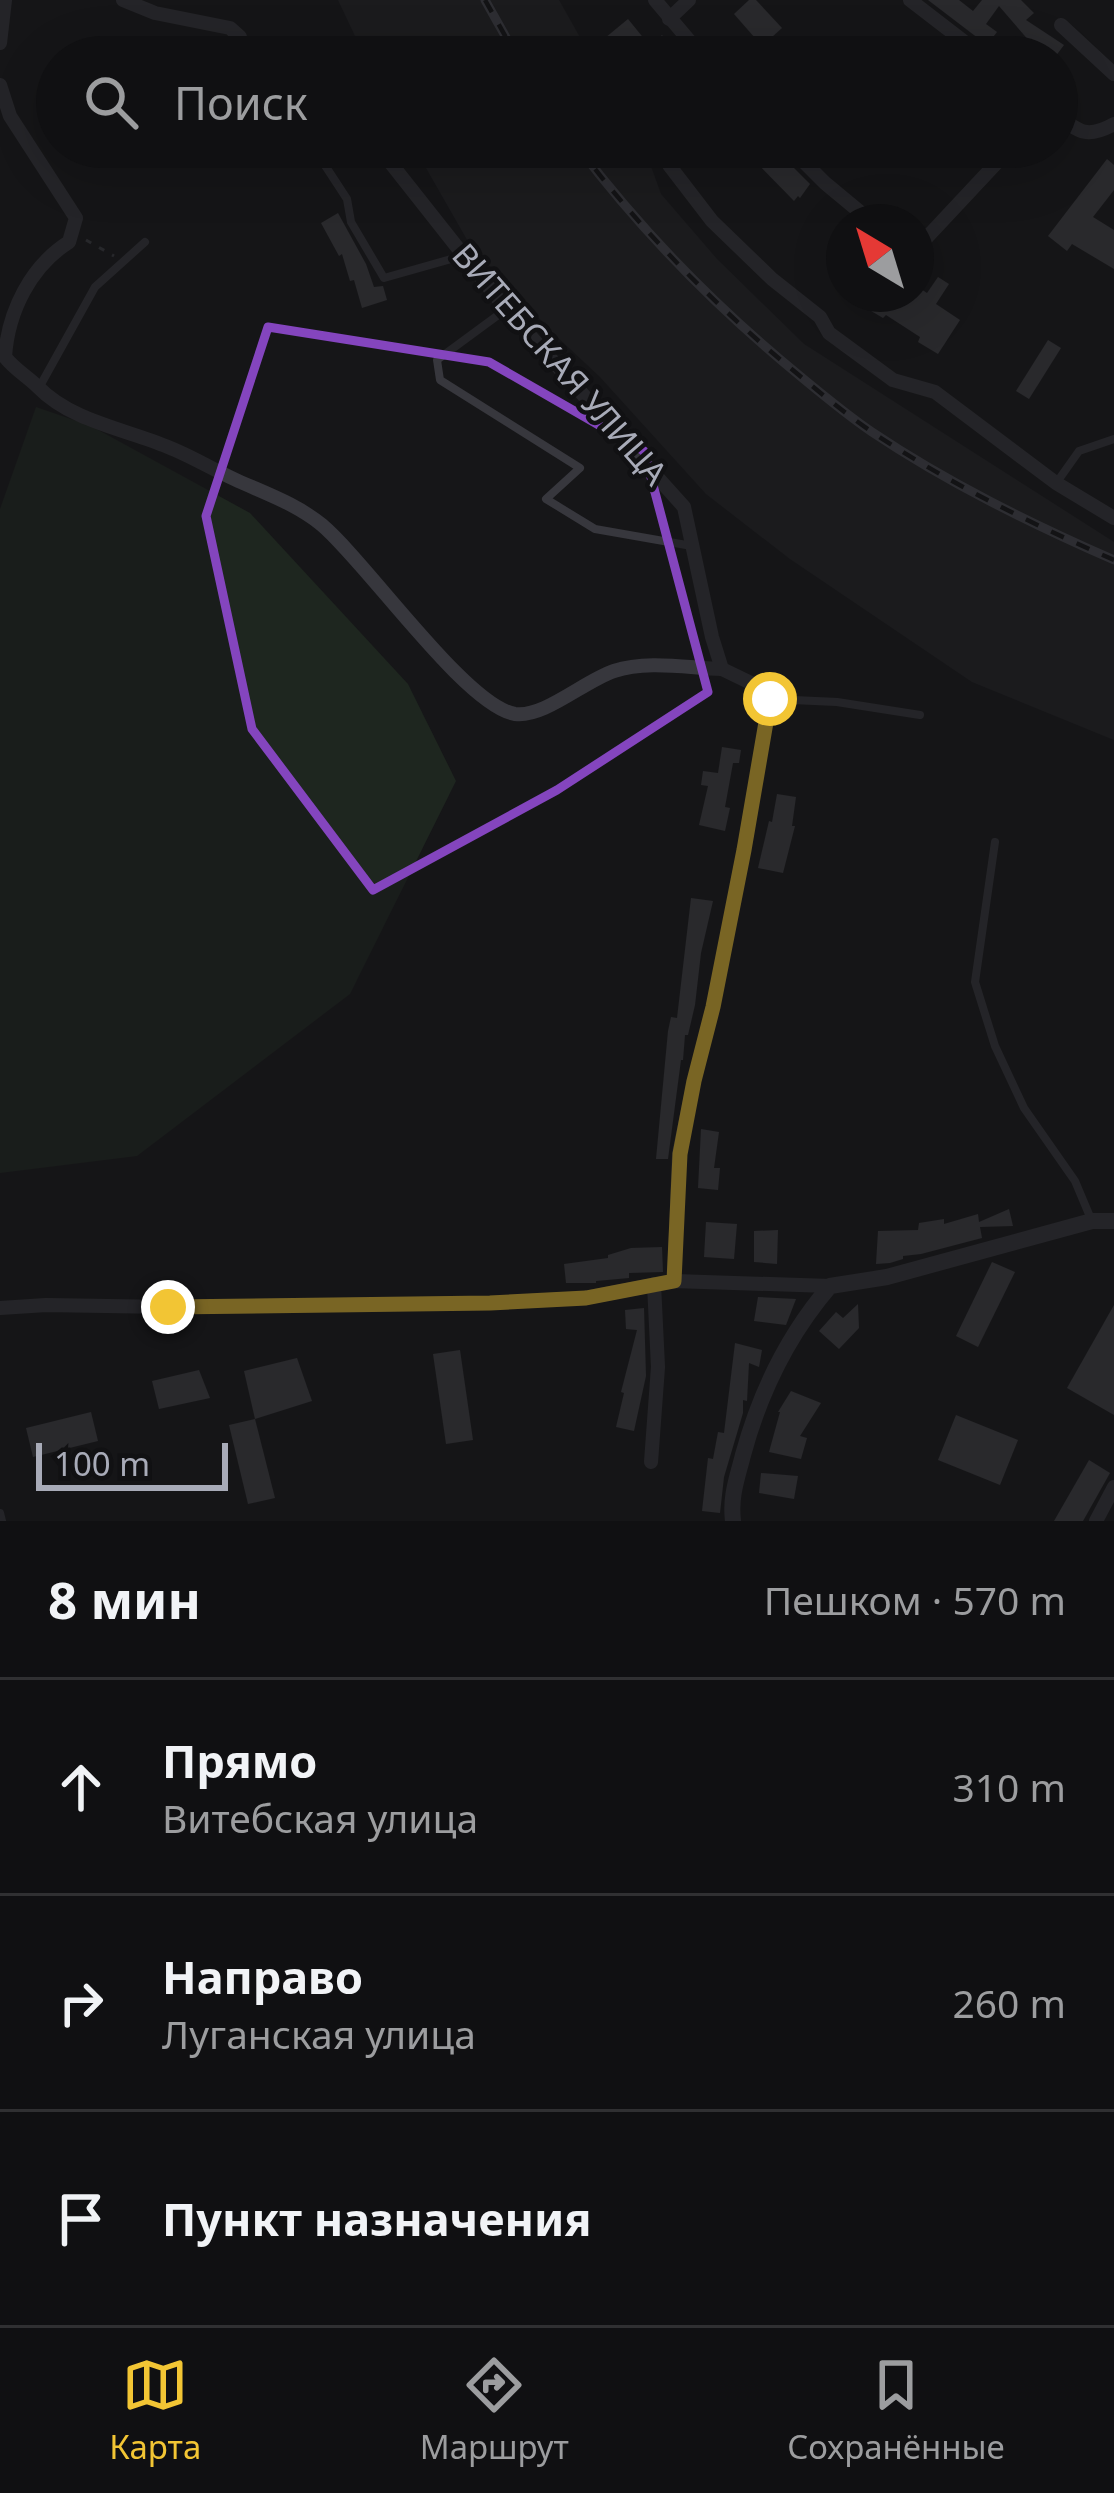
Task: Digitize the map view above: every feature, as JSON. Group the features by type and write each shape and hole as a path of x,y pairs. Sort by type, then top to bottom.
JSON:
{"street":[{"path":"0,43 5,0"},
{"path":"123,0 155,13 230,28 239,36"},
{"path":"655,0 685,36"},
{"path":"670,19 689,0"},
{"path":"910,0 957,36"},
{"path":"1060,25 1072,36"},
{"path":"1078,41 1114,74"},
{"path":"0,86 10,116 36,156"},
{"path":"1078,130 1093,133 1114,124"},
{"path":"44,168 76,218 74,233 29,278 6,336 5,357 45,397 288,502 352,554 467,684 512,714 535,714 582,685 617,670 643,666 722,669 770,699 718,985 680,1154 674,1281"},
{"name":"ВИТЕБСКАЯ УЛИЦА","path":"395,168 506,309 684,507 722,669"},
{"path":"673,168 712,220 772,279 820,317 829,333 893,380 935,392 1056,483 1114,518"},
{"path":"810,168 850,204"},
{"path":"934,230 991,168"},
{"path":"0,1308 490,1303 586,1298 674,1281 830,1286 887,1277 1092,1221 1114,1221"},
{"path":"652,1462 658,1367 654,1284"},
{"path":"733,1521 730,1502 773,1369 809,1310 830,1286"},
{"path":"1096,1521 1114,1487"}],"lane":[{"path":"327,168 347,199 351,222 384,278 465,256"},
{"path":"39,388 95,287 146,242"},
{"path":"506,309 437,360 440,380 580,468 546,499 595,529 694,546"},
{"path":"1056,483 1079,451 1114,439"},
{"path":"770,699 837,702 920,716"},
{"path":"995,842 975,982 995,1046 1024,1108 1075,1181 1092,1221"}],"path":[{"path":"74,233 124,262"}],"highlighted area":[{"path":"268,327 489,362 644,451 708,692 557,790 373,890 252,729 206,516"}],"shaded area":[{"path":"338,0 559,0 579,36 355,36"},
{"path":"426,168 652,168 661,194 717,259 804,344 1114,542 1114,740 972,682 790,559 706,494 470,245"},
{"path":"36,407 91,426 250,513 408,684 456,781 350,994 137,1156 0,1173 0,509"}],"building":[{"path":"749,0 756,0 782,28 773,36 753,36 734,14"},
{"path":"928,0 959,0 973,11 982,0 1021,0 1034,13 1026,20 1050,36 1025,36 999,6 986,24 997,32 994,36 975,36"},
{"path":"628,19 642,36 607,36"},
{"path":"1107,159 1114,165 1114,190 1093,217 1114,230 1114,269 1072,244 1067,251 1048,236"},
{"path":"762,168 794,168 810,184 794,201"},
{"path":"338,213 374,287 383,286 387,300 362,308 342,254 339,256 321,223"},
{"path":"938,277 949,284 936,304 960,320 938,354 886,315 873,312 934,312"},
{"path":"1048,340 1061,348 1029,399 1016,391"},
{"path":"722,747 741,750 739,763 733,763 725,831 699,825 708,786 701,785 703,771 718,773"},
{"path":"777,794 796,797 795,826 783,873 758,868"},
{"path":"691,898 713,901 695,1005 685,1035 668,1159 656,1159 668,1031 671,1017 677,1018"},
{"path":"701,1129 719,1132 714,1168 720,1168 718,1190 698,1188"},
{"path":"1009,1209 1013,1226 980,1227 982,1238 876,1264 878,1231 918,1230 919,1223 944,1219 944,1224 978,1214 979,1222"},
{"path":"706,1222 737,1224 734,1259 704,1257"},
{"path":"778,1230 777,1264 754,1262 754,1231"},
{"path":"662,1247 663,1272 566,1283 564,1264 608,1258 631,1248"},
{"path":"992,1262 1015,1272 978,1347 956,1336"},
{"path":"758,1297 796,1299 786,1325 754,1321"},
{"path":"858,1304 859,1328 839,1349 819,1331 836,1312 843,1318"},
{"path":"1114,1305 1114,1415 1067,1388"},
{"path":"644,1308 646,1376 634,1431 616,1427 637,1330 626,1329 625,1310"},
{"path":"735,1343 762,1350 759,1367 749,1363 747,1401 743,1400 724,1477 720,1513 702,1511 708,1458 713,1459 718,1432 724,1433"},
{"path":"460,1350 473,1440 446,1444 433,1354"},
{"path":"297,1358 312,1401 255,1419 244,1371"},
{"path":"199,1370 210,1398 159,1409 152,1381"},
{"path":"791,1391 821,1403 800,1436 807,1438 801,1459 769,1452 778,1412"},
{"path":"91,1412 98,1441 33,1457 26,1428"},
{"path":"956,1415 1018,1440 1000,1485 938,1460"},
{"path":"255,1419 275,1498 248,1504 229,1425"},
{"path":"1089,1460 1110,1473 1083,1521 1054,1521"},
{"path":"761,1473 798,1476 794,1499 759,1493"}],"railway":[{"path":"485,0 505,36"},
{"path":"595,168 710,296 844,412 960,485 1114,560"}],"route":[{"path":"168,1307 490,1303 586,1298 674,1281 680,1154 713,1007 770,699"}]}
